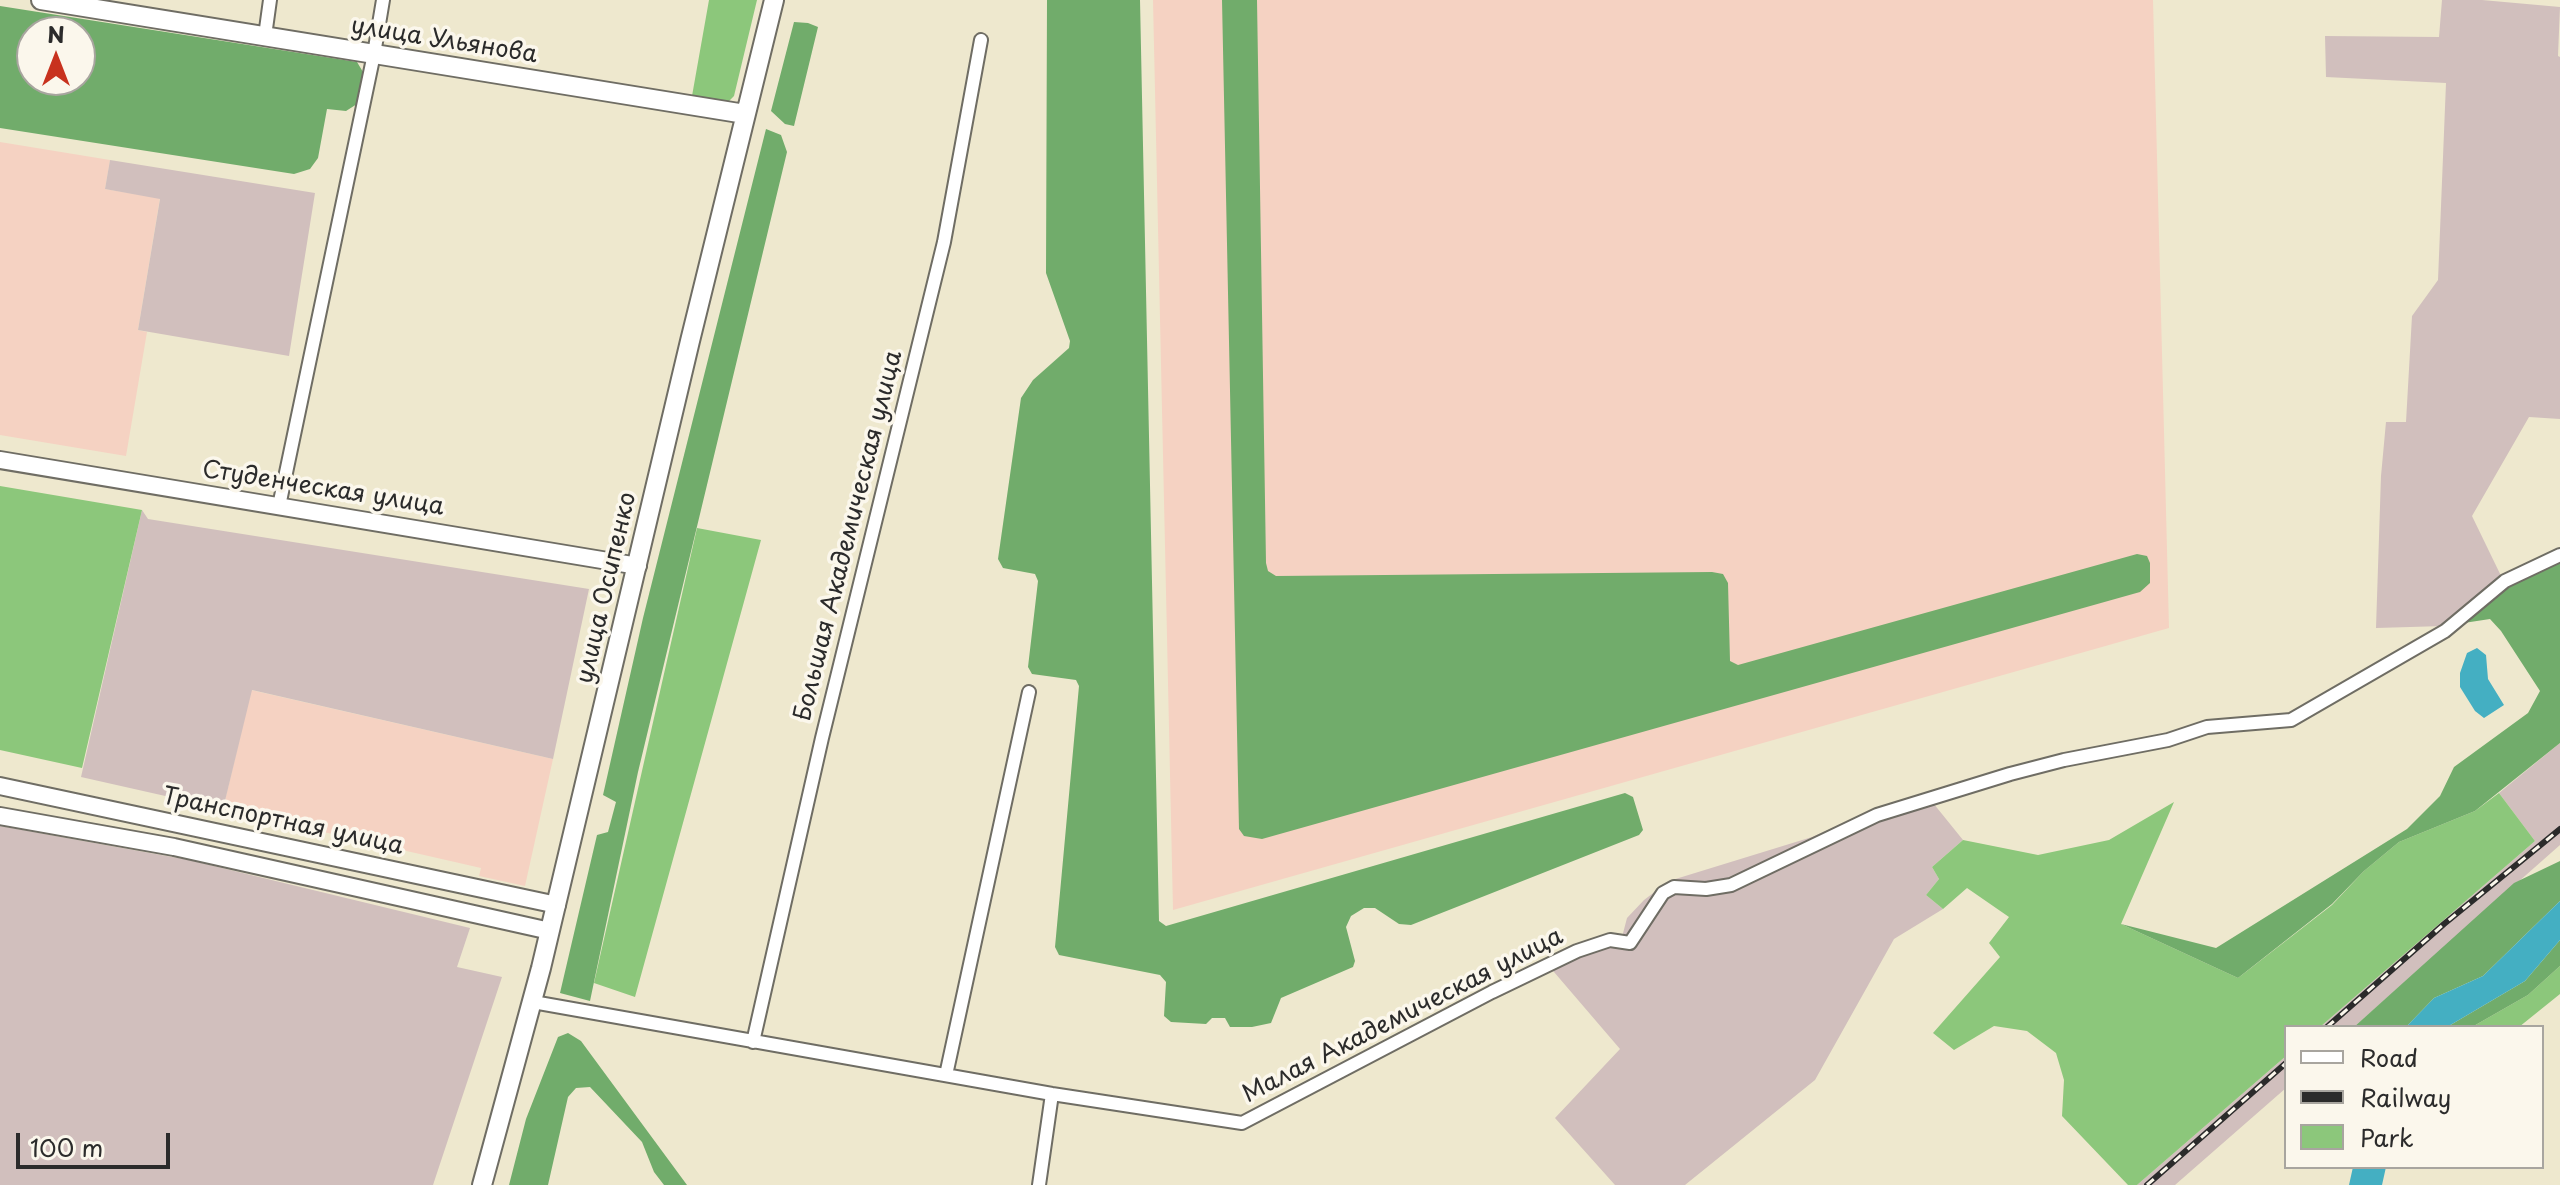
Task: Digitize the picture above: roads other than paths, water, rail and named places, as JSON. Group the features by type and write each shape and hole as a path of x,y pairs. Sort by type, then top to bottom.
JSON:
{"main road":[{"name":"улица Ульянова","path":"41,0 84,4 745,114"},
{"name":"улица Осипенко","path":"482,1185 557,905 774,0"}],"street":[{"path":"265,36 270,0"},
{"path":"279,506 383,0"},
{"name":"Большая Академическая улица","path":"753,1042 822,738 944,242 981,40"},
{"name":"Студенческая улица","path":"0,460 638,566"},
{"name":"Малая Академическая улица","path":"1052,1094 1242,1123 1577,951 1610,940 1630,943 1663,893 1674,887 1706,889 1731,885 1877,815 2010,774 2168,740 2207,727 2291,720 2445,631 2505,581 2560,555"},
{"path":"946,1075 1029,692"},
{"name":"Транспортная улица","path":"0,786 557,905"},
{"name":"Транспортная улица","path":"0,816 174,847 550,931"},
{"path":"533,1002 1052,1094 1039,1185"}],"water":[{"path":"2477,648 2486,655 2488,679 2504,705 2484,718 2475,711 2460,687 2460,673 2467,653"},
{"path":"2560,901 2560,940 2525,981 2450,1025 2408,1025 2434,998 2483,976"},
{"path":"2353,1169 2386,1169 2382,1185 2349,1185"}],"railway":[{"path":"2329,1025 2444,924 2560,829"},
{"path":"2147,1185 2284,1065"}]}
